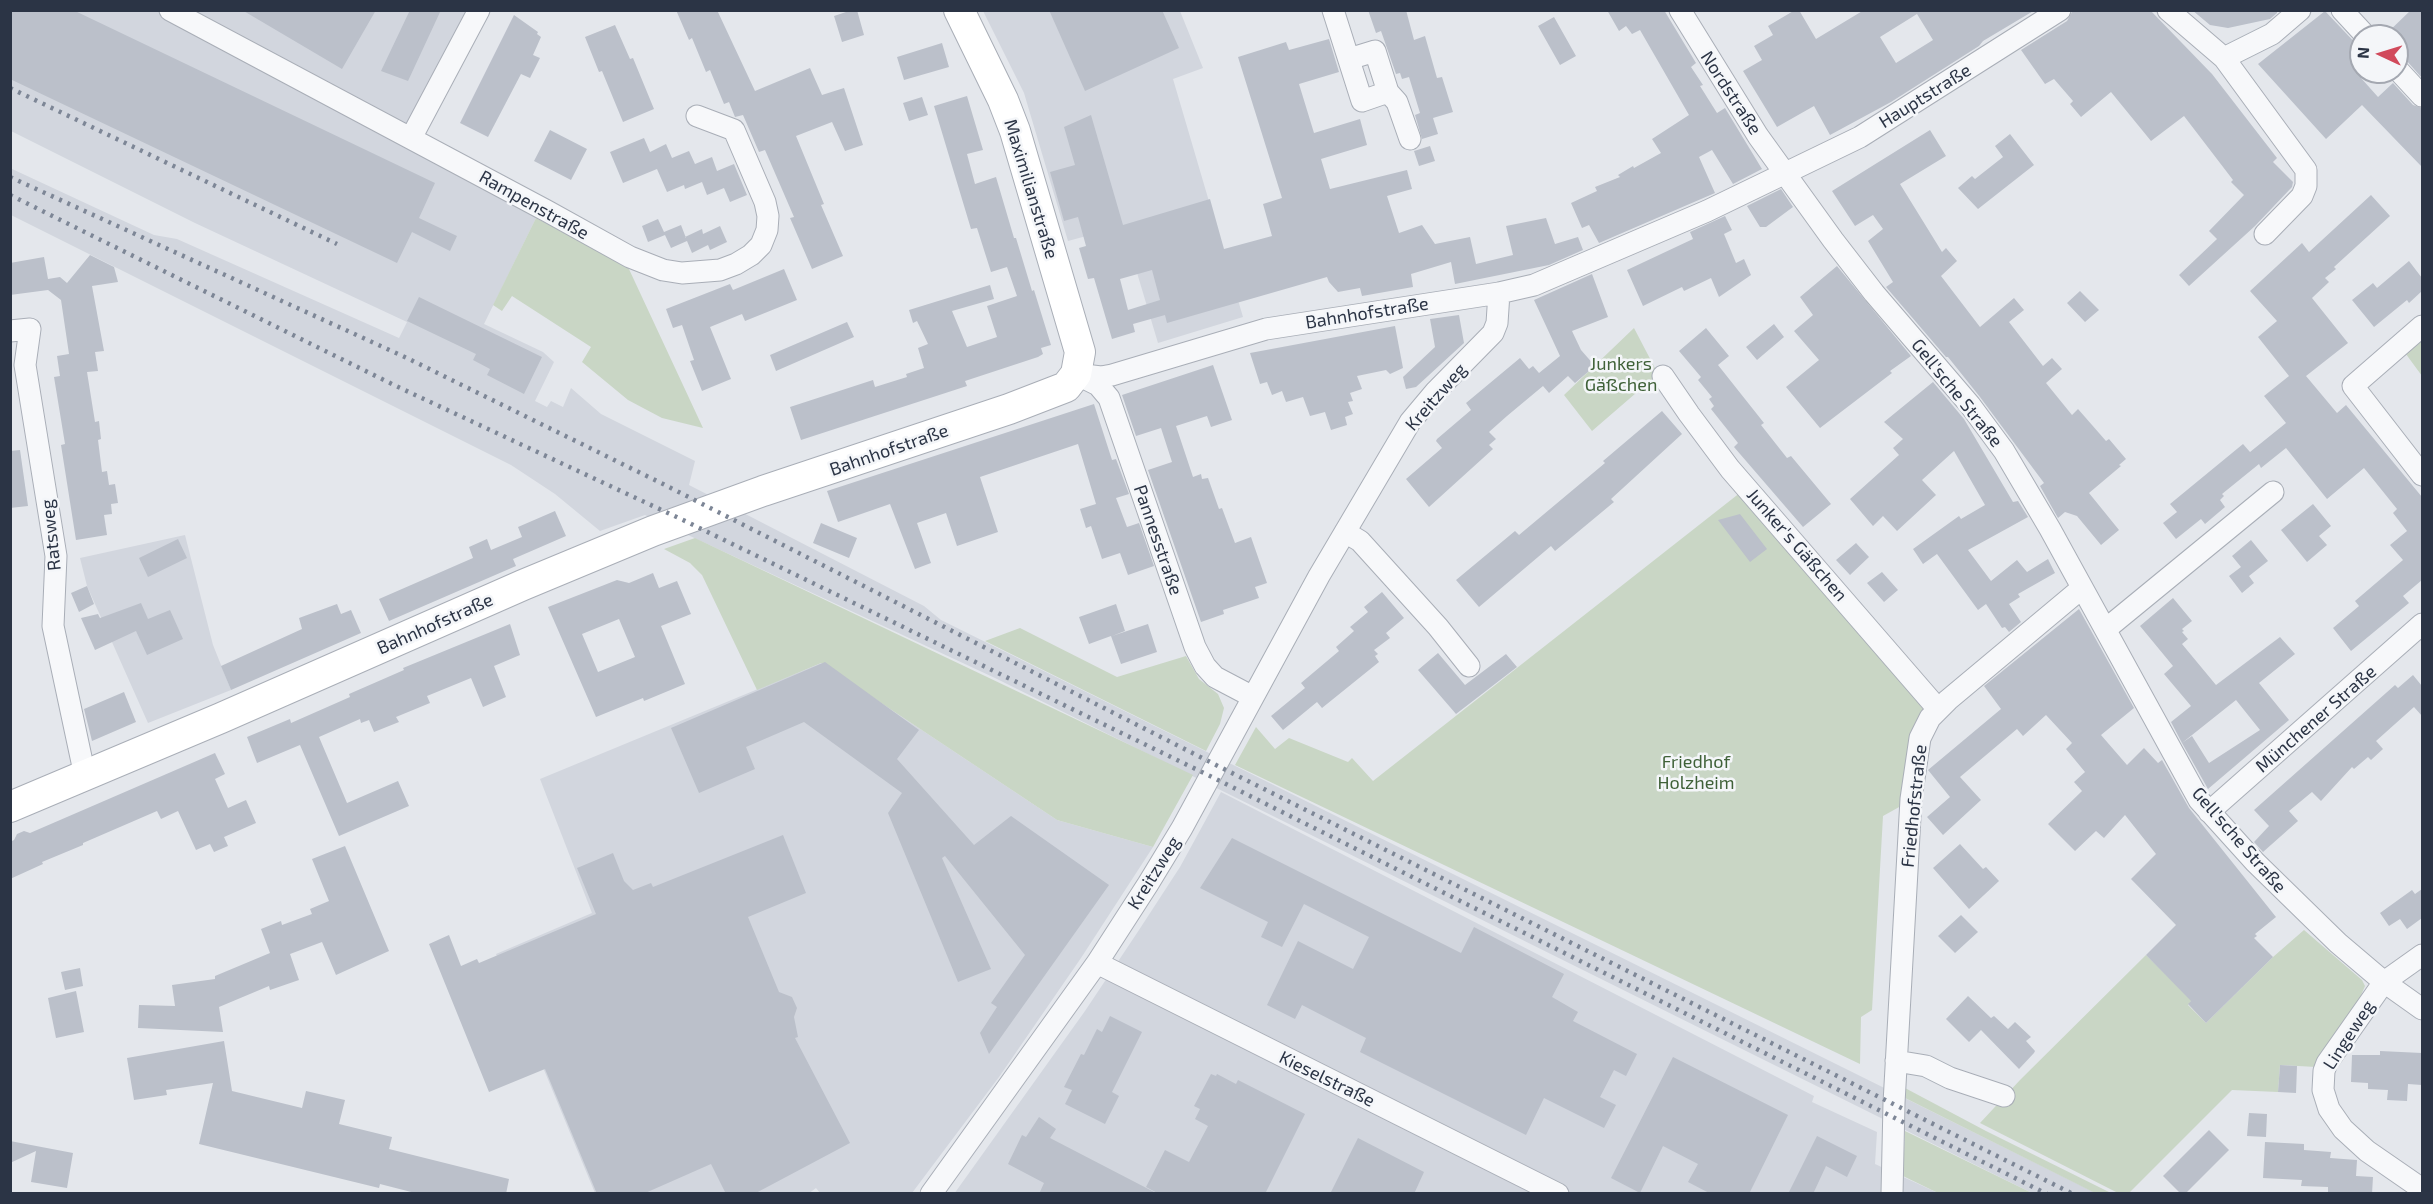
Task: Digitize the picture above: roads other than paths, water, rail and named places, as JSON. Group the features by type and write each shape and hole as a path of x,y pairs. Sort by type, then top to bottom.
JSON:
{"main road":[{"name":"Maximilianstraße","path":"958,10 1003,100 1015,131 1080,352 1076,374"},
{"name":"Bahnhofstraße","path":"10,807 644,535 763,490 1058,392 1071,382 1076,374"}],"street":[{"name":"Rampenstraße","path":"170,10 630,257 663,270 700,273 720,270 751,255 761,244 766,230 768,216 765,202 734,130 698,116"},
{"path":"411,138 479,10"},
{"path":"1333,10 1362,101 1388,92 1397,102 1410,139"},
{"name":"Nordstraße","path":"1680,10 1732,97 1785,173"},
{"name":"Hauptstraße","path":"1785,173 1860,137 2060,10"},
{"path":"2169,10 2224,58 2306,170 2306,186 2302,196 2265,234"},
{"path":"2224,58 2272,34 2300,10"},
{"path":"2342,10 2355,24"},
{"path":"2409,82 2422,96"},
{"name":"Bahnhofstraße","path":"1076,374 1101,377 1123,373 1266,329 1499,293 1534,285 1707,211 1785,173"},
{"name":"Gell'sche Straße","path":"1785,173 1853,267 1992,434 2014,468 2106,629 2186,779 2209,812 2300,908 2384,982 2422,1009"},
{"name":"Kreitzweg","path":"931,1194 1097,963 1182,828 1345,532 1410,422 1436,391 1493,333 1497,323 1499,293"},
{"path":"2422,326 2353,386 2422,476"},
{"name":"Ratsweg","path":"20,330 56,556 53,626 86,776"},
{"name":"Pannesstraße","path":"1076,374 1098,385 1109,398 1195,647 1205,666 1215,677 1253,697"},
{"name":"Junker's Gäßchen","path":"1663,376 1730,469 1938,709"},
{"path":"2106,629 2273,492"},
{"path":"1345,532 1360,541 1438,627 1469,666"},
{"name":"Friedhofstraße","path":"1892,1194 1896,1060 1913,776 1920,738 1930,718 1938,709 2082,588"},
{"name":"Münchener Straße","path":"2209,812 2422,624"},
{"name":"Lingeweg","path":"2422,955 2384,982 2326,1063 2323,1089 2329,1109 2343,1129 2367,1151 2422,1189"},
{"name":"Kieselstraße","path":"1097,963 1558,1194"},
{"path":"1896,1060 1926,1066 1950,1078 2004,1096"}],"railway":[{"path":"10,88 337,244"},
{"path":"10,177 407,358 663,484 1216,765 2073,1194"},
{"path":"10,195 396,386 683,520 1210,776 2047,1194"}],"park label":[{"name":"Junkers Gäßchen","path":"1621,374"},
{"name":"Friedhof Holzheim","path":"1696,772"}]}
